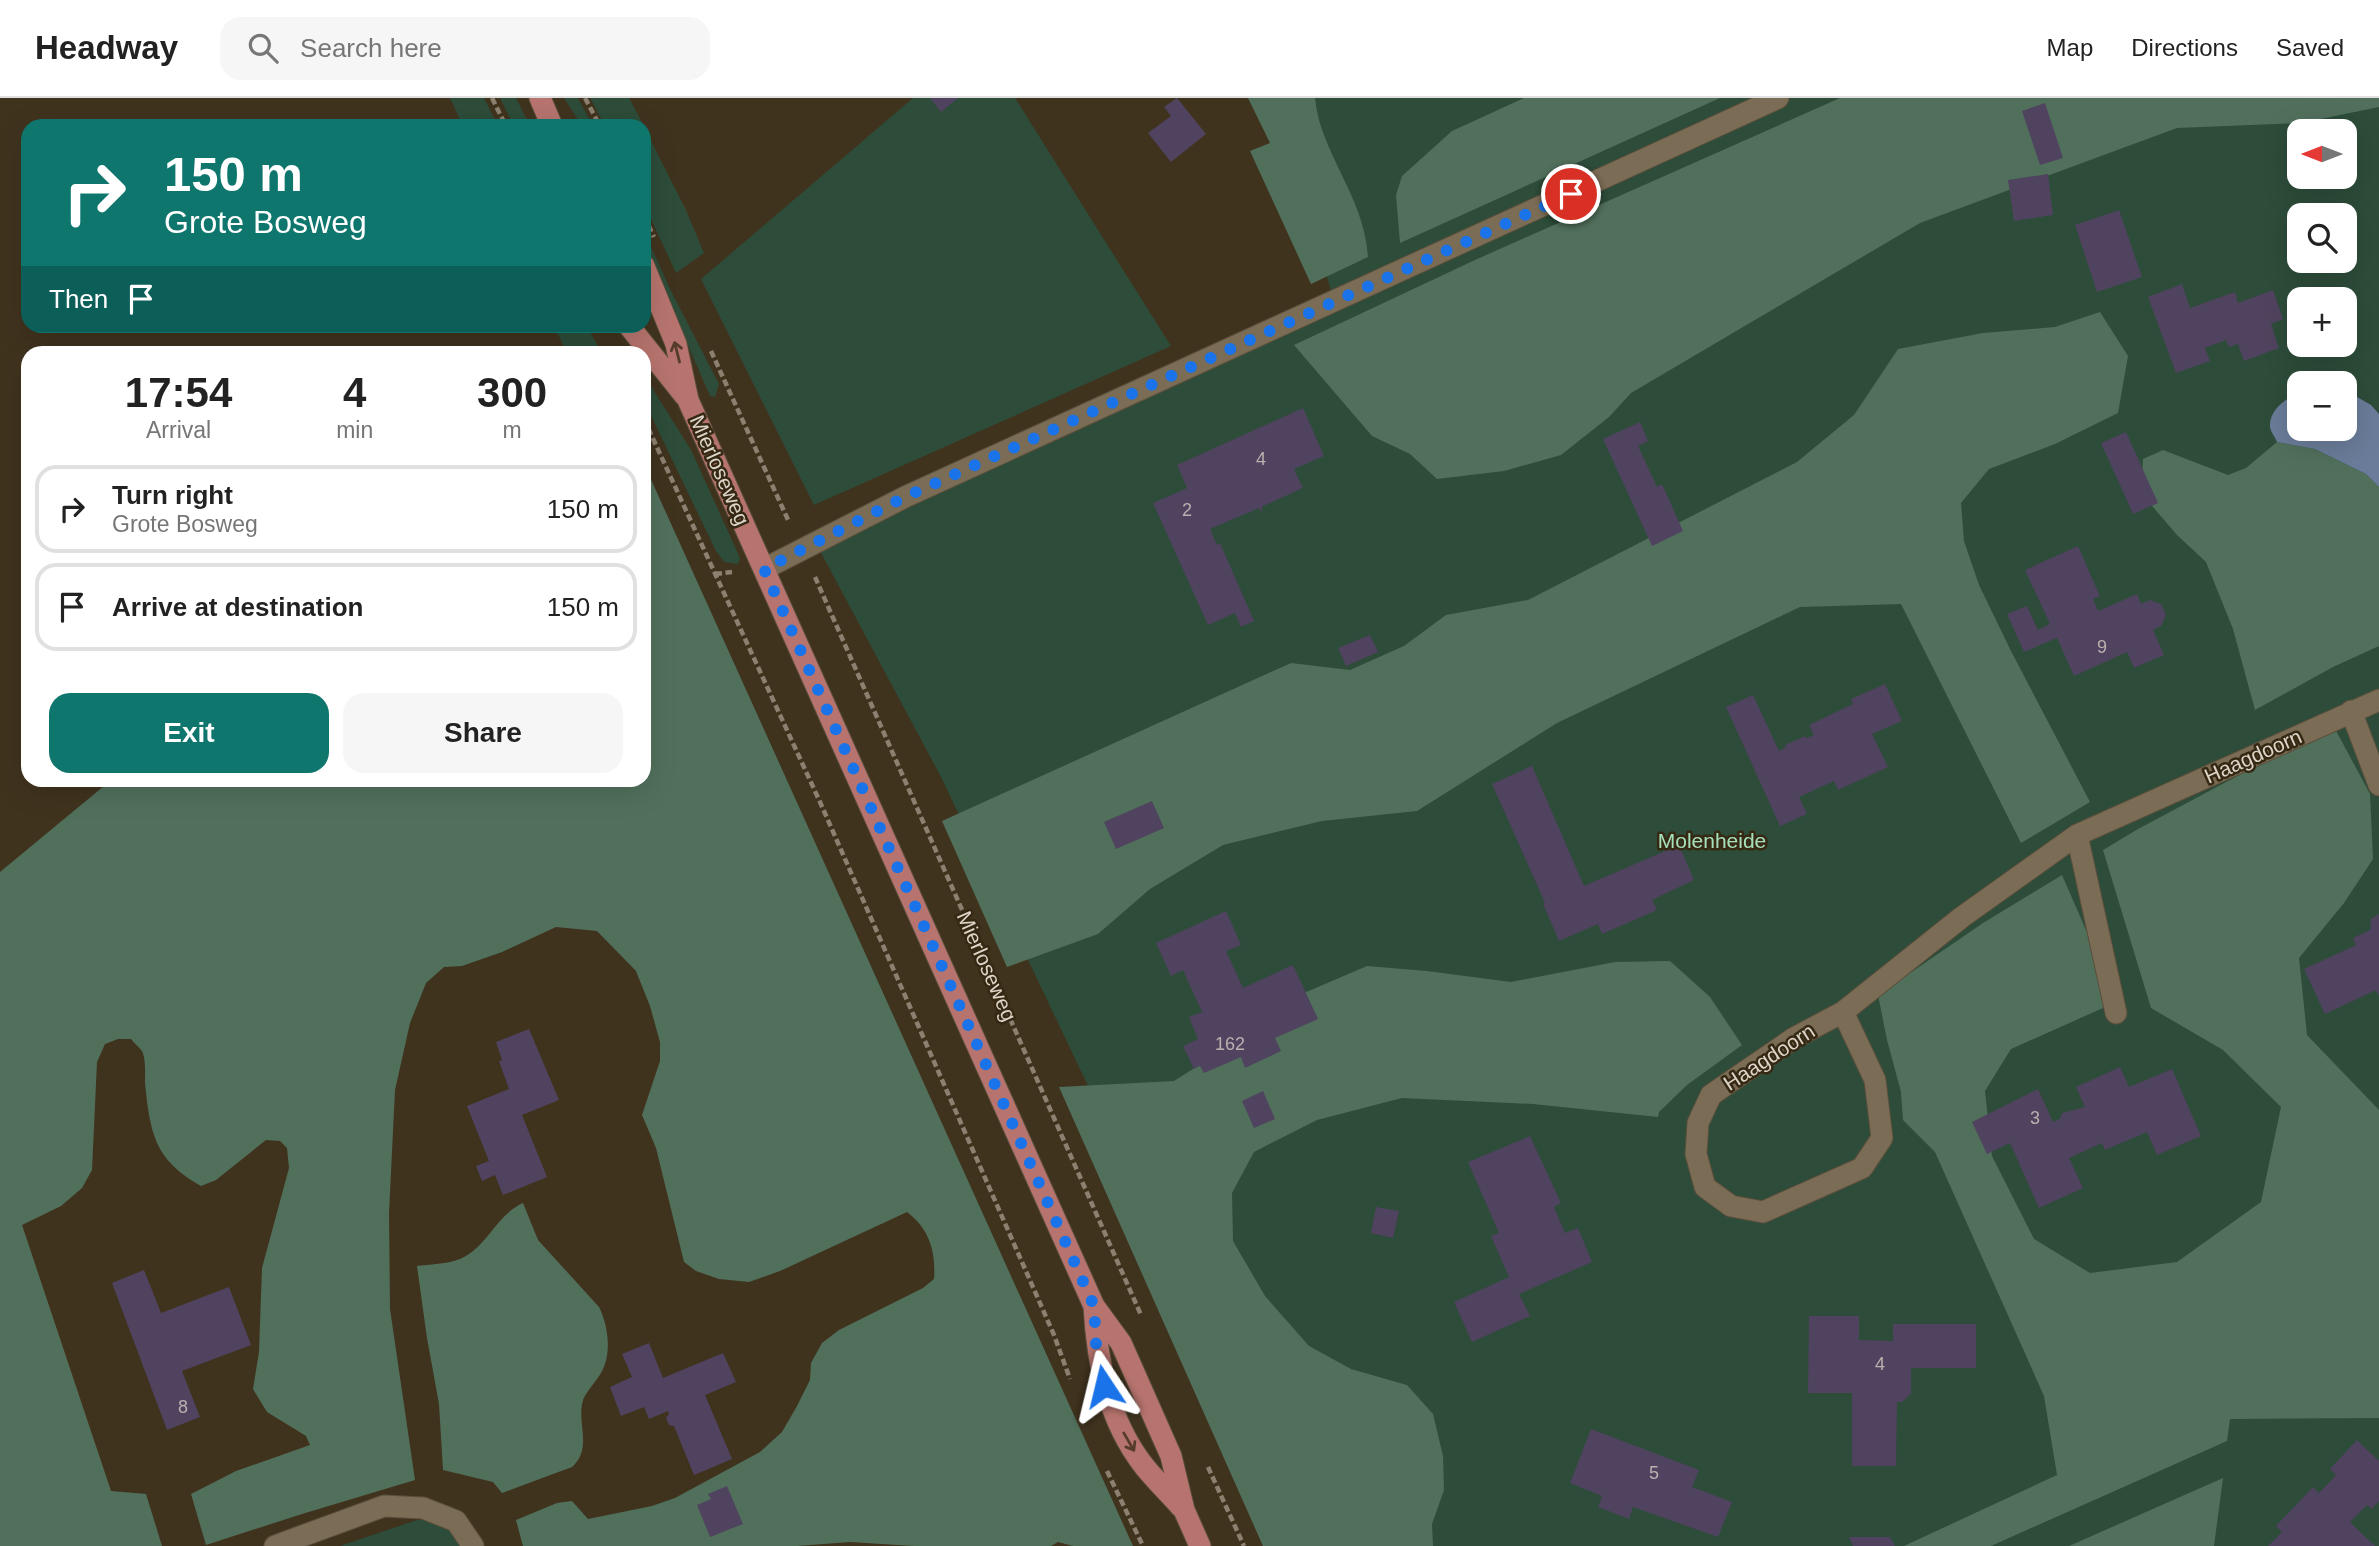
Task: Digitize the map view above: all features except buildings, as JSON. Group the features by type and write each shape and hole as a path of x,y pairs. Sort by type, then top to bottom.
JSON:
{"main road":[{"path":"540,98 551,119"},
{"name":"Mierloseweg","path":"651,282 676,344 688,400 1094,1306 1121,1343 1171,1455 1184,1510 1200,1546"},
{"name":"Mierloseweg","path":"651,354 688,400"},
{"name":"Mierloseweg","path":"1094,1306 1096,1344 1104,1386 1123,1432 1143,1465 1184,1510"}],"street":[{"path":"764,569 905,497 1778,98"},
{"name":"Haagdoorn","path":"1843,1012 1875,1080 1882,1138 1862,1168 1807,1193 1763,1212 1731,1206 1705,1187 1696,1154 1698,1123 1711,1095 1794,1038 1843,1012 1962,917 2077,835 2379,699"},
{"path":"2351,711 2379,785"},
{"path":"2077,835 2116,1013"},
{"path":"275,1546 384,1506 423,1508 456,1521 472,1546"}],"path":[{"path":"492,98 502,119"},
{"path":"585,98 596,119"},
{"name":"Mierloseweg","path":"729,386 801,549 836,620 1145,1324"},
{"path":"651,434 837,840 1054,1335 1073,1388"},
{"path":"1103,1464 1143,1546"},
{"path":"1207,1465 1244,1546"}],"green space":[{"path":"450,98 484,98 494,119 460,119"},
{"path":"500,98 516,98 526,119 510,119"},
{"path":"564,98 578,98 589,119 578,119"},
{"path":"590,98 629,98 640,119 601,119"},
{"path":"913,98 1015,98 1171,346 814,505 701,279"},
{"path":"1248,98 1315,98 1325,137 1359,214 1368,257 1311,284 1250,151 1270,143"},
{"name":"Molenheide","path":"1275,98 2379,98 2379,1546 1307,1546 941,777 811,534 1331,291"},
{"path":"1524,98 1720,98 1400,243 1396,195 1402,176 1452,131"},
{"path":"1840,98 2379,98 2379,107 2320,119 2287,119 2287,124 2177,128 1920,223 1631,393 1609,417 1561,455 1504,471 1437,479 1410,454 1372,436 1294,345 1475,260"},
{"path":"651,141 704,253 676,273 651,219"},
{"path":"651,247 719,384 715,397 710,396 651,260"},
{"path":"2100,312 2128,356 2118,413 2055,444 1989,469 1961,503 1964,541 1979,585 2090,802 2021,843 1901,604 1800,607 1557,723 1417,811 1322,821 1223,845 1150,889 1098,934 1007,967 942,821 1291,663 1350,670 1404,646 1446,615 1528,600 1797,462 1854,415 1898,349 1983,333 2055,327"},
{"path":"557,333 591,333 598,346 564,346"},
{"path":"651,386 691,450 740,558 738,564 724,562 716,551 651,416"},
{"path":"2277,442 2315,449 2366,474 2379,487 2379,646 2333,667 2255,710 2233,629 2206,562 2177,535 2141,493 2143,459 2163,450 2228,475 2246,468"},
{"path":"651,479 1133,1546 1073,1546 1058,1542 1051,1546 914,1546 850,1542 797,1546 523,1546 516,1520 557,1503 572,1501 588,1519 652,1506 675,1498 760,1452 782,1432 797,1406 810,1380 811,1363 822,1343 839,1330 923,1288 934,1279 930,1242 921,1226 907,1212 780,1271 749,1282 719,1279 696,1271 684,1262 656,1148 642,1115 660,1061 660,1042 650,1006 636,971 597,931 556,927 502,952 462,966 444,967 426,983 410,1023 395,1090 389,1213 390,1309 415,1480 206,1545 191,1494 236,1471 310,1445 306,1436 267,1412 253,1389 259,1352 262,1268 289,1168 287,1148 280,1141 266,1140 216,1180 201,1186 185,1176 173,1166 157,1143 149,1116 142,1051 131,1039 118,1039 105,1044 97,1062 92,1170 82,1188 61,1206 22,1225 111,1491 146,1494 162,1546 0,1546 0,872 103,787 651,787"},
{"path":"2333,725 2370,794 2373,859 2344,903 2299,958 2307,1035 2379,1110 2379,1418 2230,1419 2227,1441 1991,1546 1904,1546 2057,1475 2044,1396 1935,1152 1903,1120 1901,1092 1878,995 1983,923 2062,875 2107,978 2103,1008 2011,1049 1985,1091 1992,1156 2034,1239 2090,1273 2177,1262 2261,1202 2281,1107 2223,1050 2151,1008 2103,850"},
{"path":"1670,961 1710,997 1742,1045 1687,1085 1659,1112 1658,1117 1533,1104 1402,1098 1317,1120 1254,1152 1232,1193 1233,1241 1265,1296 1309,1346 1351,1369 1407,1385 1433,1414 1443,1456 1444,1490 1432,1524 1433,1546 1263,1546 1059,1087 1174,1081 1228,1047 1304,993 1367,966 1511,982 1615,962"},
{"path":"523,1203 538,1240 599,1307 607,1330 608,1347 602,1371 582,1404 583,1445 578,1460 572,1467 502,1493 493,1482 443,1470 439,1404 417,1266 461,1259 474,1250 507,1214"},
{"path":"2223,1478 2214,1546 2069,1546"},
{"path":"417,1520 441,1520 471,1546 340,1546"}],"water":[{"path":"2357,397 2371,405 2379,414 2379,487 2366,474 2315,449 2277,442 2270,420 2287,399 2287,441 2357,441"}],"route":[{"path":"1104,1386 1096,1344 1094,1306 764,569 905,497 1571,194"}]}
